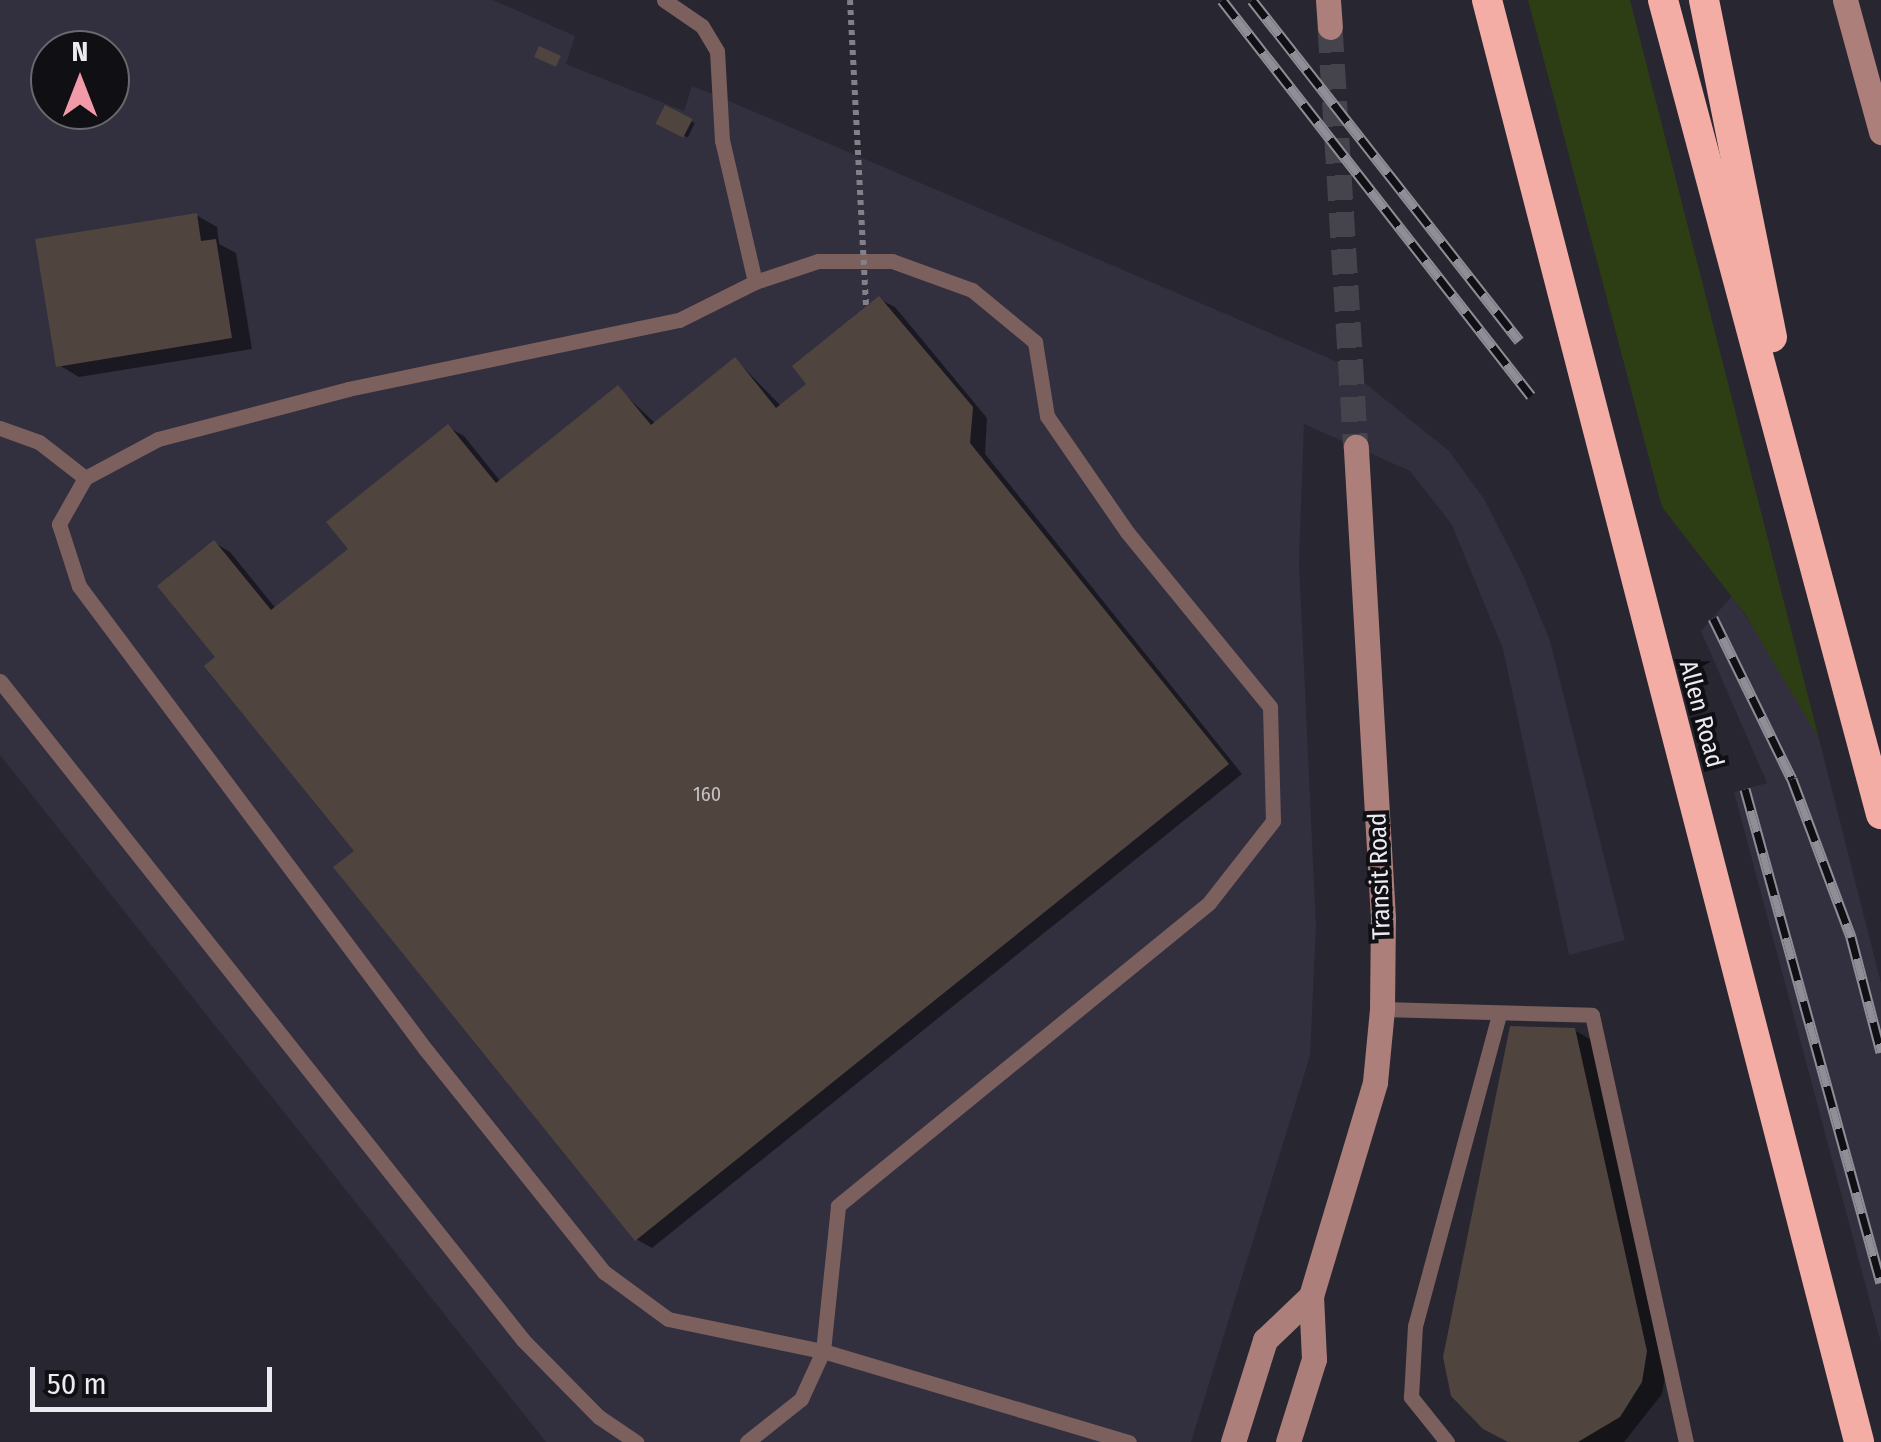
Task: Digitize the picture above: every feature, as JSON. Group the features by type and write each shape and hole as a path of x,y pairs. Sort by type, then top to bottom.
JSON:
{"highway":[{"name":"Allen Road","path":"1486,0 1860,1442"},
{"path":"1663,0 1881,814"},
{"path":"1704,0 1765,293 1797,498"}],"street":[{"path":"1328,0 1330,27"},
{"path":"1845,0 1881,132"},
{"name":"Transit Road","path":"1288,1442 1314,1359 1310,1296 1375,1082 1382,1009 1383,918 1356,446"},
{"name":"Transit Road","path":"1233,1442 1265,1340 1310,1296"}],"lane":[{"path":"664,0 702,26 717,51 722,140 754,282"},
{"path":"747,1442 800,1399 823,1351 838,1206 1209,903 1273,821 1270,707 1127,532 1047,416 1035,342 972,290 892,261 818,261 754,282 679,320 348,389 158,439 86,478 60,524 79,586 426,1050 604,1272 668,1319 823,1351 1129,1442"},
{"path":"0,428 39,442 86,478"},
{"path":"0,681 524,1340 599,1417 636,1442"},
{"path":"1382,1009 1592,1014 1686,1442"},
{"path":"1447,1442 1411,1397 1415,1326 1499,1014"}],"path":[{"path":"850,0 866,307"}],"shaded area":[{"path":"0,0 493,0 575,36 566,64 684,111 692,86 1340,363 1449,451 1484,499 1523,575 1550,641 1625,940 1569,955 1503,649 1452,525 1410,471 1304,424 1299,562 1316,925 1310,1056 1191,1442 546,1442 0,755"},
{"path":"1732,596 1783,671 1819,739 1881,983 1881,1343 1734,792 1767,783 1701,631"}],"green space":[{"path":"1528,0 1630,0 1819,739 1745,614 1662,507"}],"building":[{"path":"539,46 561,56 556,67 534,57"},
{"path":"665,105 693,119 683,138 655,124"},
{"path":"197,213 201,241 216,239 232,338 56,367 35,239"},
{"path":"879,296 973,407 970,443 1229,764 635,1241 333,867 354,851 204,666 215,657 157,586 214,540 271,610 348,549 326,522 448,424 496,483 618,385 651,425 735,357 776,408 806,384 792,366"},
{"path":"1510,1026 1575,1028 1647,1351 1642,1382 1620,1417 1578,1442 1508,1442 1483,1429 1451,1396 1443,1357"}],"tunnel":[{"path":"1330,27 1356,447"}],"railway":[{"path":"1222,0 1531,396"},
{"path":"1252,0 1519,341"},
{"path":"1713,618 1792,779 1851,937 1881,1052"},
{"path":"1745,789 1881,1283"}]}
